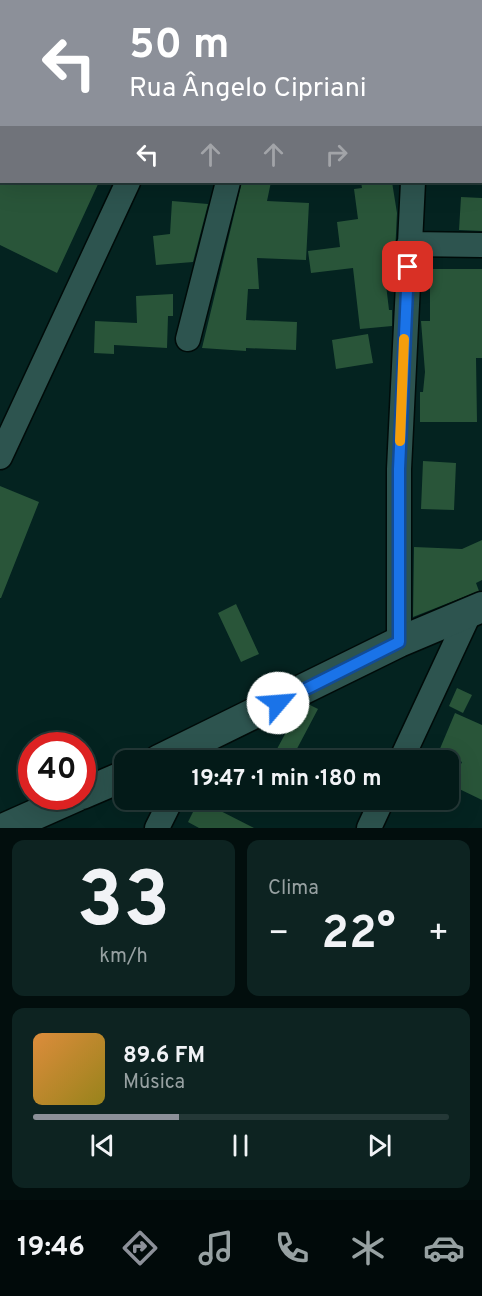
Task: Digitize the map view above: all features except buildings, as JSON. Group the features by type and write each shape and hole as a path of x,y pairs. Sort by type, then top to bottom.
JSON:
{"street":[{"path":"0,457 128,183"},
{"path":"188,339 228,183"},
{"path":"399,642 399,469 412,183"},
{"path":"409,244 482,244"},
{"path":"197,750 399,642 476,609"},
{"path":"405,750 476,609"},
{"path":"96,788 114,780"},
{"path":"5,828 46,810"},
{"path":"157,828 166,810"},
{"path":"369,828 377,810"}],"slow traffic":[{"path":"400,441 404,339"}],"route":[{"path":"278,703 399,642 399,469 408,267"}]}
